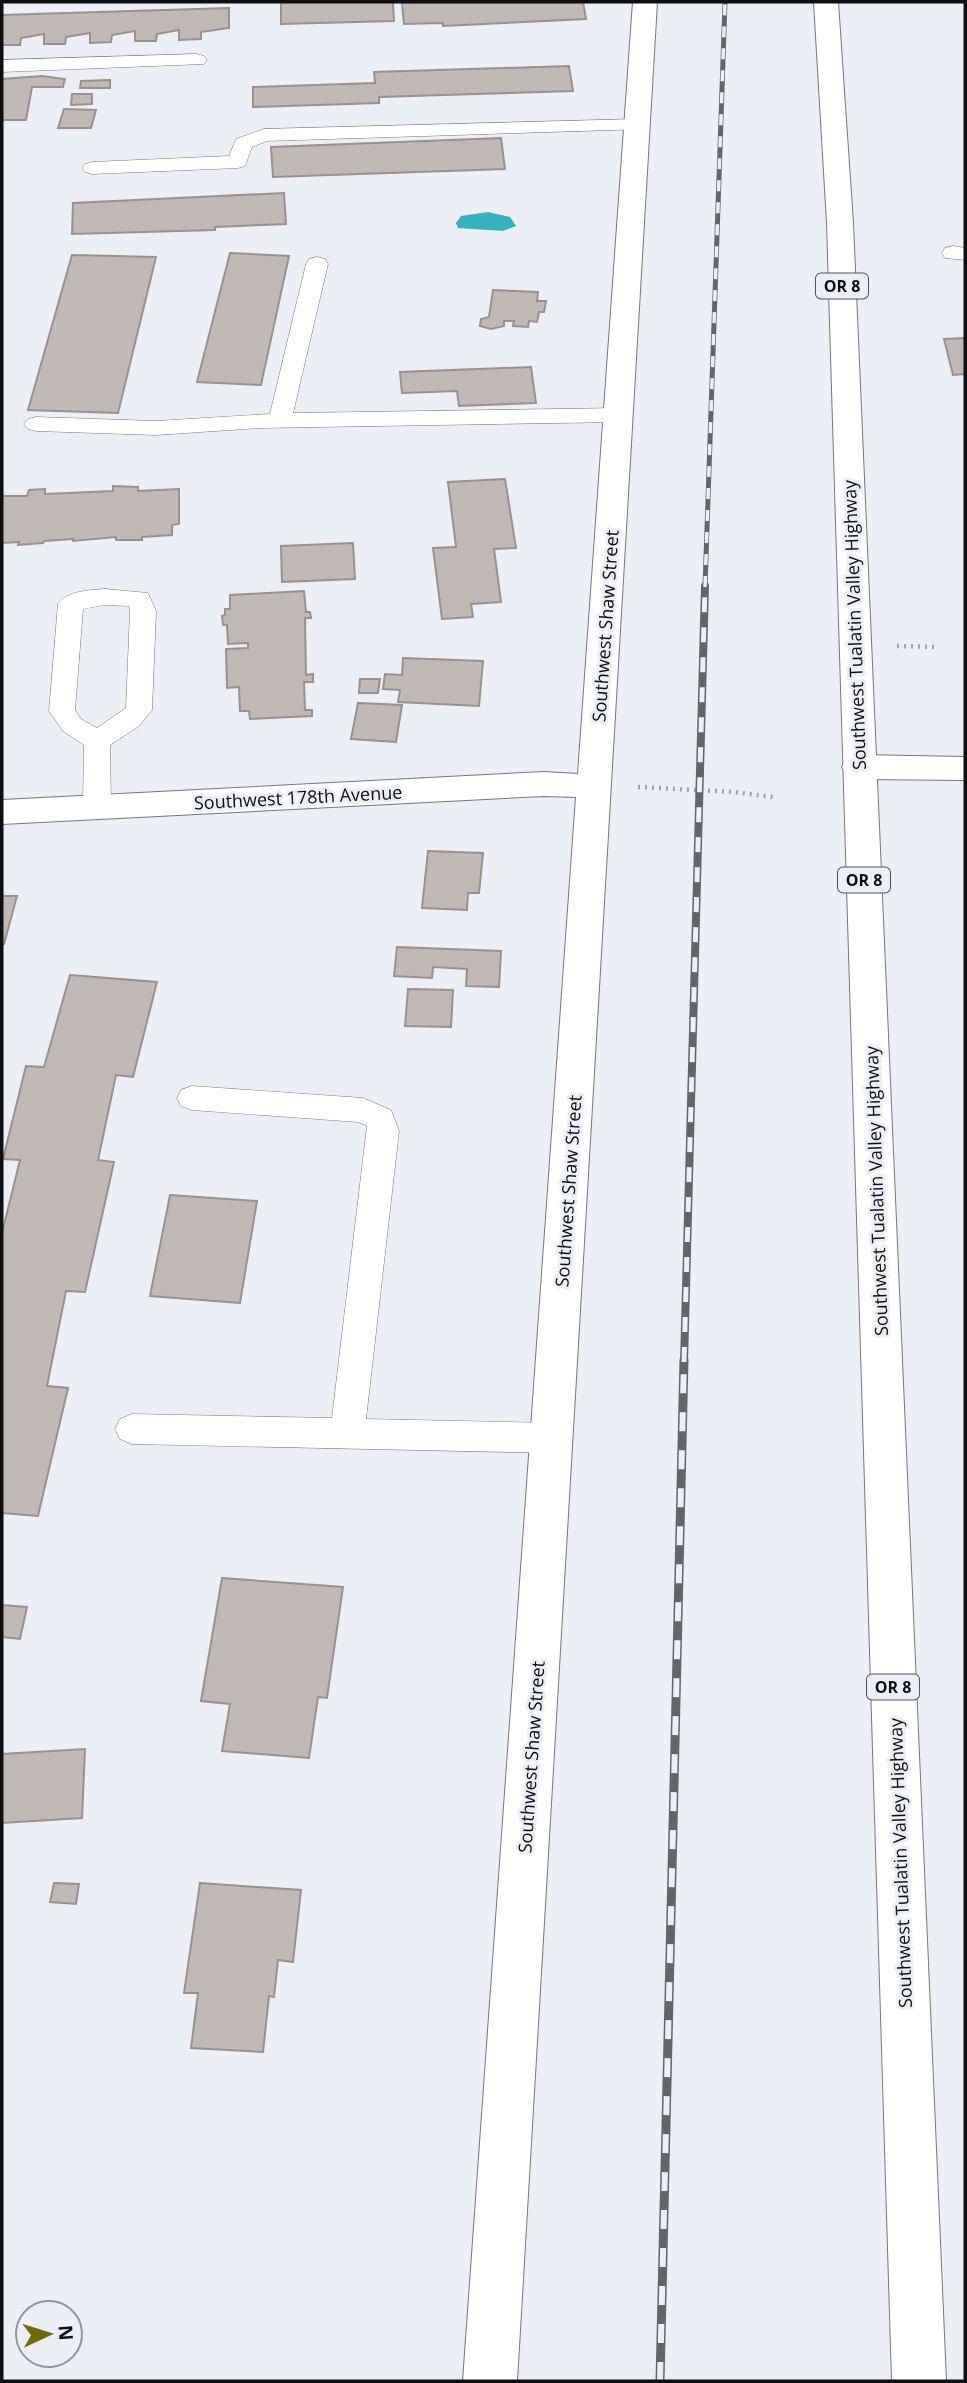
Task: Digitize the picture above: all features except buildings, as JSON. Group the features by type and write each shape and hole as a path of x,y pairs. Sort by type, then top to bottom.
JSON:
{"street":[{"name":"Southwest Shaw Street","path":"491,2381 645,2"},
{"name":"Southwest Tualatin Valley Highway","path":"826,2 839,215 919,2381"},
{"path":"859,767 965,769"},
{"name":"Southwest 178th Avenue","path":"2,812 544,784 594,786"}],"lane":[{"path":"2,66 197,60"},
{"path":"92,168 238,162 243,143 264,135 638,125"},
{"path":"280,421 317,264"},
{"path":"36,424 156,428 280,421 619,415"},
{"path":"94,598 139,599 143,611 139,710 130,720 97,741 72,725 62,711 71,604 94,598"},
{"path":"97,741 97,807"},
{"path":"192,1098 363,1110 380,1119 384,1131 347,1433"},
{"path":"132,1429 552,1438"}],"path":[{"path":"594,786 722,791 773,797"}],"water":[{"path":"488,212 510,217 516,226 503,231 458,228 456,223 461,216"}],"railway":[{"path":"705,587 725,2"},
{"path":"684,1362 705,586"},
{"path":"660,2381 684,1360"}]}
